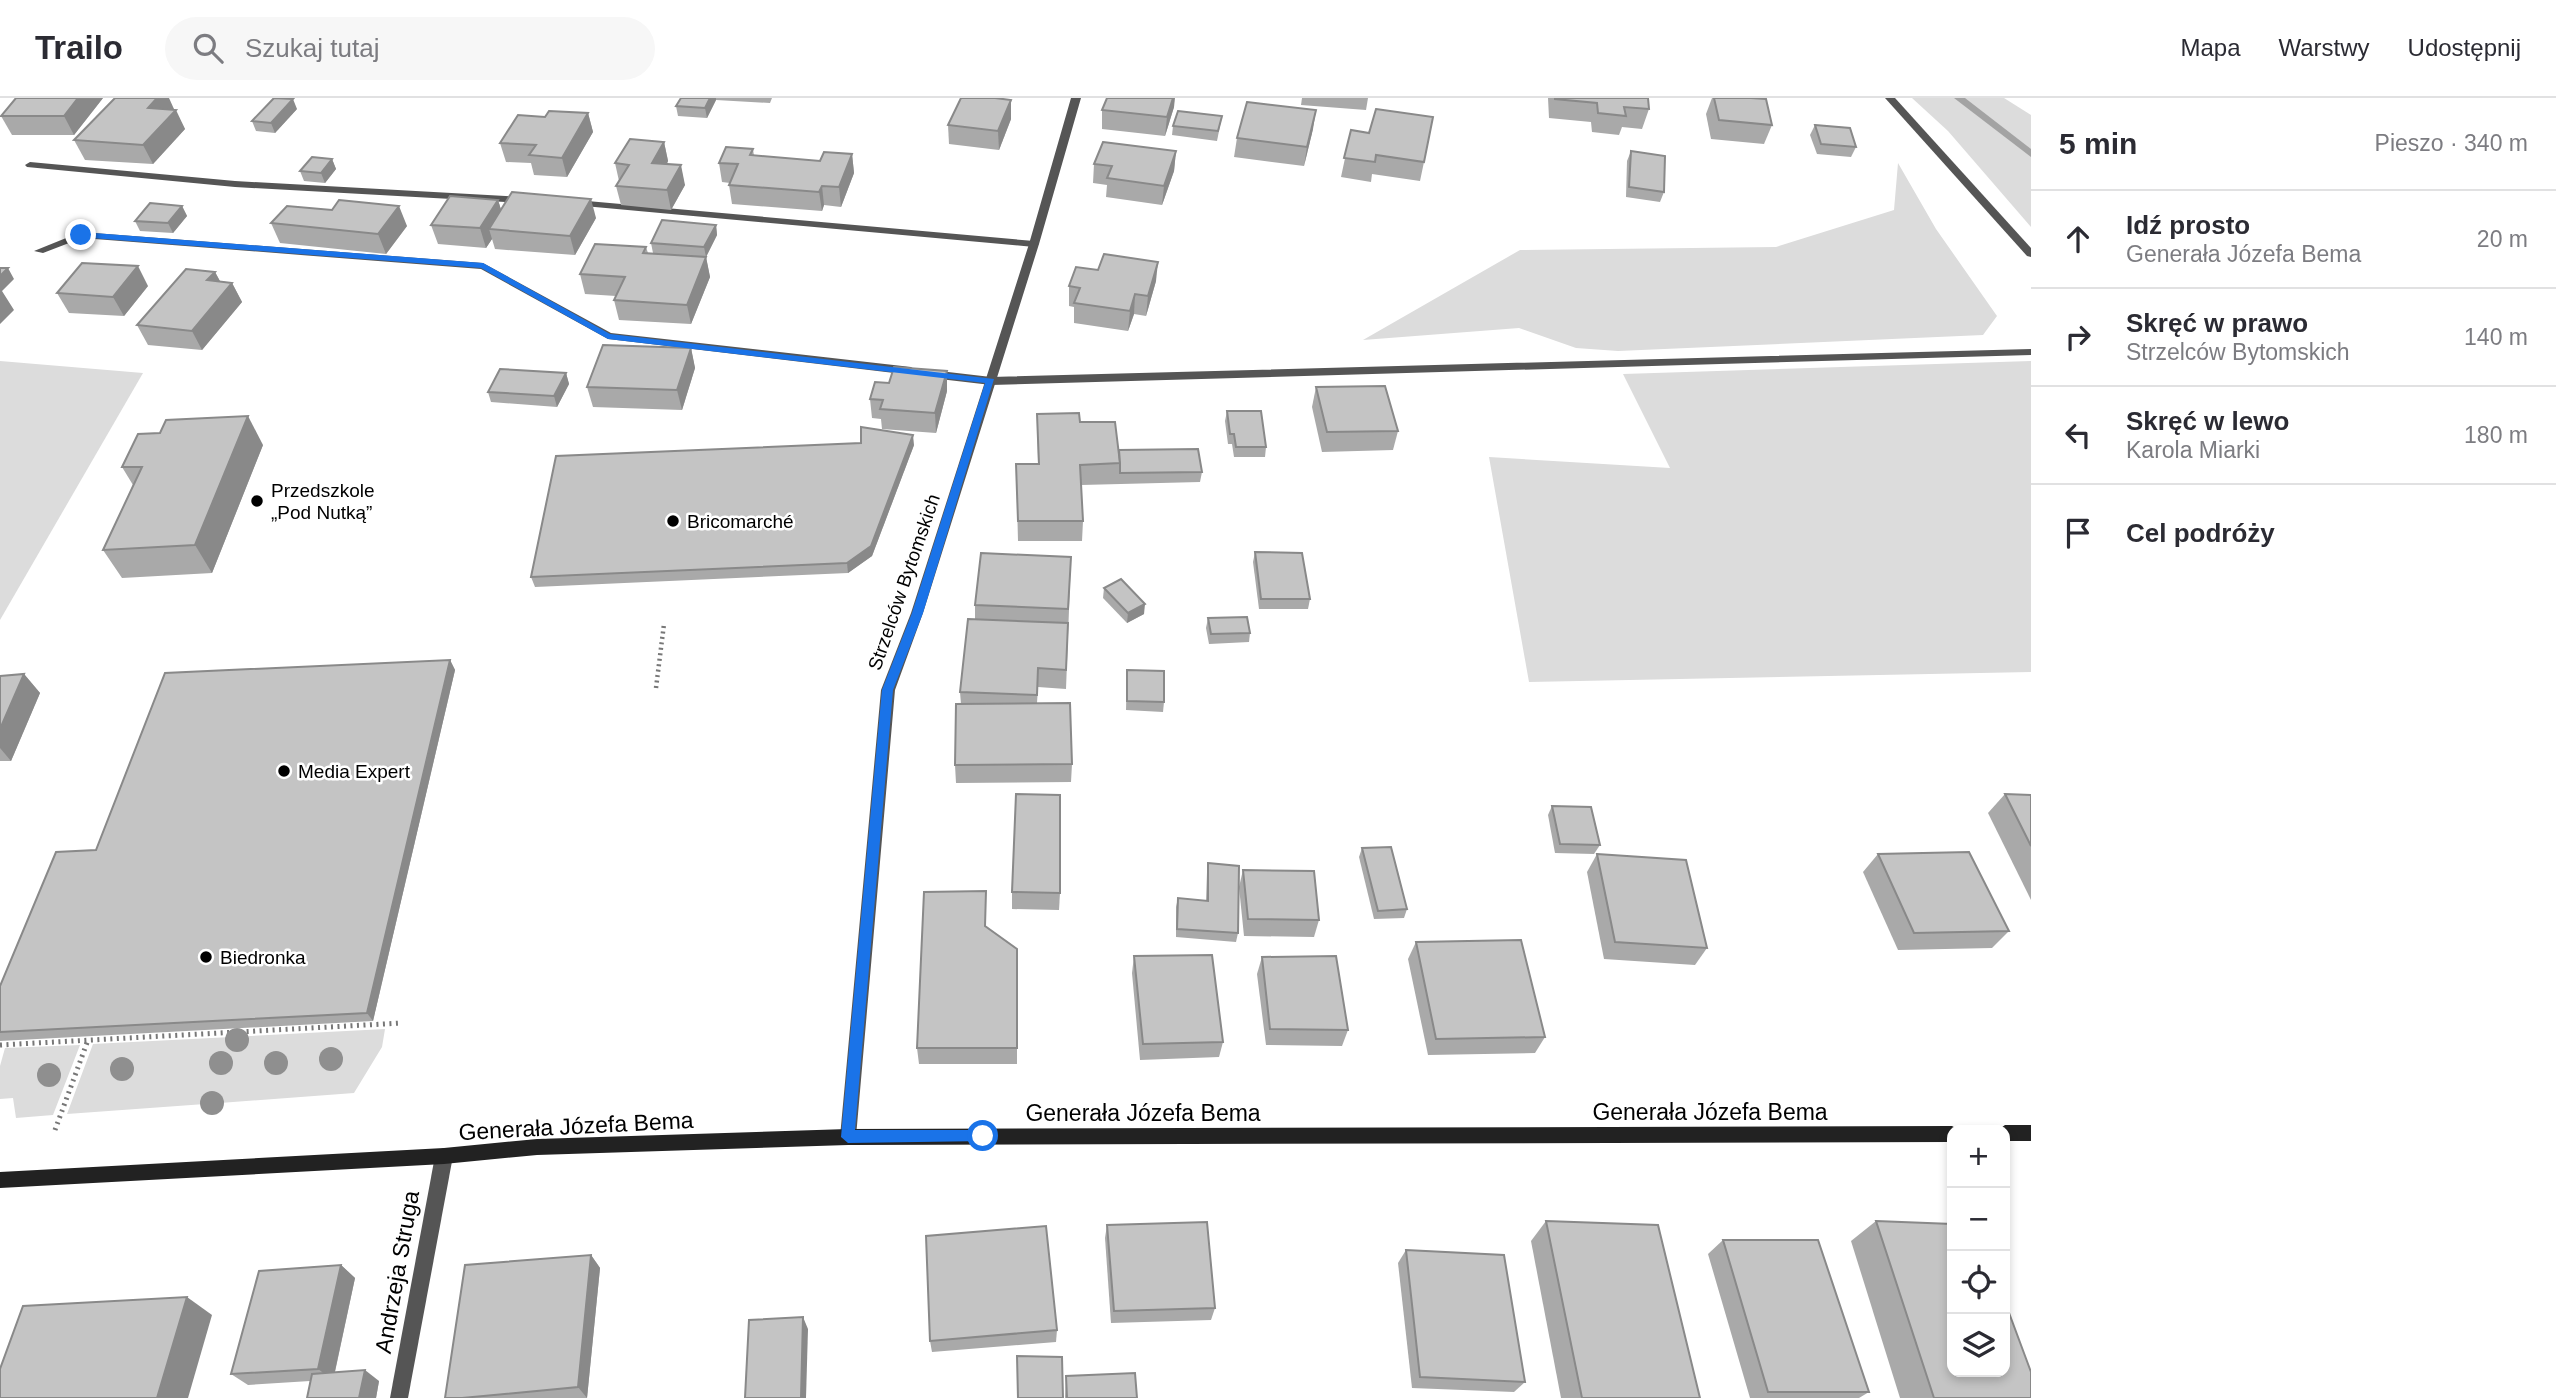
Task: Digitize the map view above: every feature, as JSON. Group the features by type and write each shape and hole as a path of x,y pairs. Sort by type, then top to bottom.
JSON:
{"street":[{"name":"Strzelców Bytomskich","path":"848,1137 888,690 917,613 1034,244 1076,98"},
{"path":"1890,98 2031,254"},
{"path":"30,165 235,184 542,201"},
{"path":"570,203 1034,244"},
{"path":"39,251 81,235 483,266 608,336 990,381 2031,352"},
{"name":"Generała Józefa Bema","path":"0,1181 444,1156 537,1147 848,1137 1947,1133"},
{"path":"2010,1133 2031,1133"},
{"name":"Andrzeja Struga","path":"399,1398 444,1156"}],"path":[{"path":"656,688 664,624"},
{"path":"0,1045 402,1023"},
{"path":"55,1130 88,1040"}],"shaded area":[{"path":"1912,98 2004,98 2031,115 2031,227 1948,131"},
{"path":"1898,163 1936,229 1997,316 1983,335 1618,351 1576,348 1519,328 1363,340 1520,250 1776,247 1894,210"},
{"path":"0,361 143,373 0,620"},
{"path":"2031,361 2031,672 1529,682 1489,457 1670,468 1623,374"},
{"path":"385,1029 382,1047 354,1093 220,1103 218,1108 204,1108 205,1104 67,1114 93,1044"},
{"path":"80,1045 53,1115 16,1118 13,1098 0,1099 0,1066 5,1048"}],"building":[{"path":"16,98 78,98 64,116 1,116"},
{"path":"115,98 157,98 148,108 176,110 143,145 74,140"},
{"path":"274,98 293,99 271,123 252,121"},
{"path":"681,98 710,98 705,108 676,106"},
{"path":"961,98 1011,100 998,131 948,125"},
{"path":"1107,98 1173,98 1167,117 1102,110"},
{"path":"1555,98 1648,98 1649,109 1624,107 1626,116 1598,113 1597,103"},
{"path":"1714,98 1766,99 1772,125 1719,120"},
{"path":"1247,102 1316,110 1307,147 1237,138"},
{"path":"1376,109 1433,117 1424,162 1376,155 1375,162 1344,158 1351,130 1369,133"},
{"path":"549,111 588,113 562,158 529,155 536,145 500,143 518,115 545,117"},
{"path":"1178,111 1222,116 1218,131 1173,126"},
{"path":"1815,125 1850,128 1856,147 1821,144"},
{"path":"630,139 664,142 652,163 681,165 667,190 616,186 629,165 615,163"},
{"path":"1103,142 1176,151 1164,186 1107,178 1112,166 1094,164"},
{"path":"726,147 753,149 750,155 820,161 824,152 852,154 839,187 822,186 819,192 729,185 738,164 719,163"},
{"path":"1631,151 1665,156 1664,192 1629,187"},
{"path":"312,157 332,159 321,173 300,171"},
{"path":"512,192 591,199 570,236 489,229"},
{"path":"450,196 498,200 480,228 431,225"},
{"path":"339,200 399,206 378,234 271,223 287,206 332,210"},
{"path":"150,203 182,206 168,223 135,221"},
{"path":"662,220 716,225 704,247 651,243"},
{"path":"595,244 646,247 643,253 706,257 687,305 614,300 625,277 580,274"},
{"path":"1104,254 1158,262 1148,296 1135,294 1130,311 1074,303 1080,288 1069,286 1076,267 1098,270"},
{"path":"82,263 138,266 113,297 57,293"},
{"path":"0,268 8,268 0,276"},
{"path":"186,269 215,272 207,280 232,283 192,331 137,325"},
{"path":"603,345 691,348 677,390 587,387"},
{"path":"894,367 947,371 935,413 880,409 883,400 870,399 875,382 889,383"},
{"path":"500,369 566,373 554,396 488,392"},
{"path":"1385,386 1398,431 1327,432 1316,387"},
{"path":"1227,411 1261,411 1266,447 1236,447 1234,434 1230,434"},
{"path":"1079,413 1080,422 1115,422 1120,463 1080,465 1083,521 1018,521 1016,464 1039,464 1037,414"},
{"path":"248,416 195,545 103,550 142,467 122,467 138,434 160,433 166,420"},
{"name":"Bricomarché","path":"861,427 913,435 871,546 847,563 531,577 556,456 861,443"},
{"path":"1198,449 1202,472 1120,473 1119,450"},
{"path":"1255,552 1302,553 1310,599 1261,599"},
{"path":"981,553 1071,557 1068,609 975,605"},
{"path":"1121,579 1145,604 1128,613 1104,588"},
{"path":"1247,617 1250,633 1211,634 1208,618"},
{"path":"968,619 1068,623 1066,670 1038,668 1037,695 960,692"},
{"path":"450,660 367,1013 0,1032 0,986 56,852 96,850 165,673"},
{"path":"1127,670 1164,671 1164,702 1127,701"},
{"path":"24,674 0,729 0,676"},
{"path":"1070,703 1072,764 955,765 956,704"},
{"path":"1016,794 1060,795 1060,893 1012,892"},
{"path":"2005,794 2031,795 2031,846"},
{"path":"1552,806 1591,807 1600,845 1560,844"},
{"path":"1391,847 1407,909 1378,911 1362,848"},
{"path":"1969,852 2009,931 1914,933 1878,854"},
{"path":"1597,854 1686,860 1707,948 1615,942"},
{"path":"1208,863 1239,866 1238,933 1177,929 1178,898 1208,901"},
{"path":"1243,870 1314,871 1319,920 1248,919"},
{"path":"986,891 985,926 1017,949 1017,1048 917,1048 924,892"},
{"path":"1521,940 1545,1037 1436,1039 1416,942"},
{"path":"1212,955 1223,1042 1143,1044 1134,956"},
{"path":"1336,956 1348,1030 1270,1029 1262,957"},
{"path":"1546,1221 1658,1225 1700,1398 1582,1398"},
{"path":"1876,1221 1947,1224 1947,1377 2010,1377 2010,1315 2031,1372 2031,1398 1934,1398"},
{"path":"1207,1222 1215,1308 1114,1311 1107,1225"},
{"path":"1046,1226 1057,1330 930,1341 926,1236"},
{"path":"1723,1240 1818,1240 1869,1392 1768,1392"},
{"path":"1406,1250 1504,1255 1525,1382 1420,1377"},
{"path":"591,1255 578,1387 445,1398 465,1265"},
{"path":"341,1265 318,1369 231,1374 259,1271"},
{"path":"187,1297 157,1398 0,1398 0,1369 23,1306"},
{"path":"803,1317 801,1398 745,1398 749,1320"},
{"path":"1017,1356 1062,1357 1063,1398 1018,1398"},
{"path":"365,1370 359,1398 307,1398 312,1374"},
{"path":"1135,1373 1137,1398 1067,1398 1066,1376"}],"waterway":[{"path":"1959,98 2031,154"}],"place":[{"name":"Przedszkole „Pod Nutką”","path":"257,501"},
{"name":"Bricomarché","path":"673,521"},
{"name":"Media Expert","path":"284,771"},
{"name":"Biedronka","path":"206,957"}],"route":[{"path":"81,235 483,266 608,336 990,381 917,613 888,690 848,1137 983,1136"}]}
